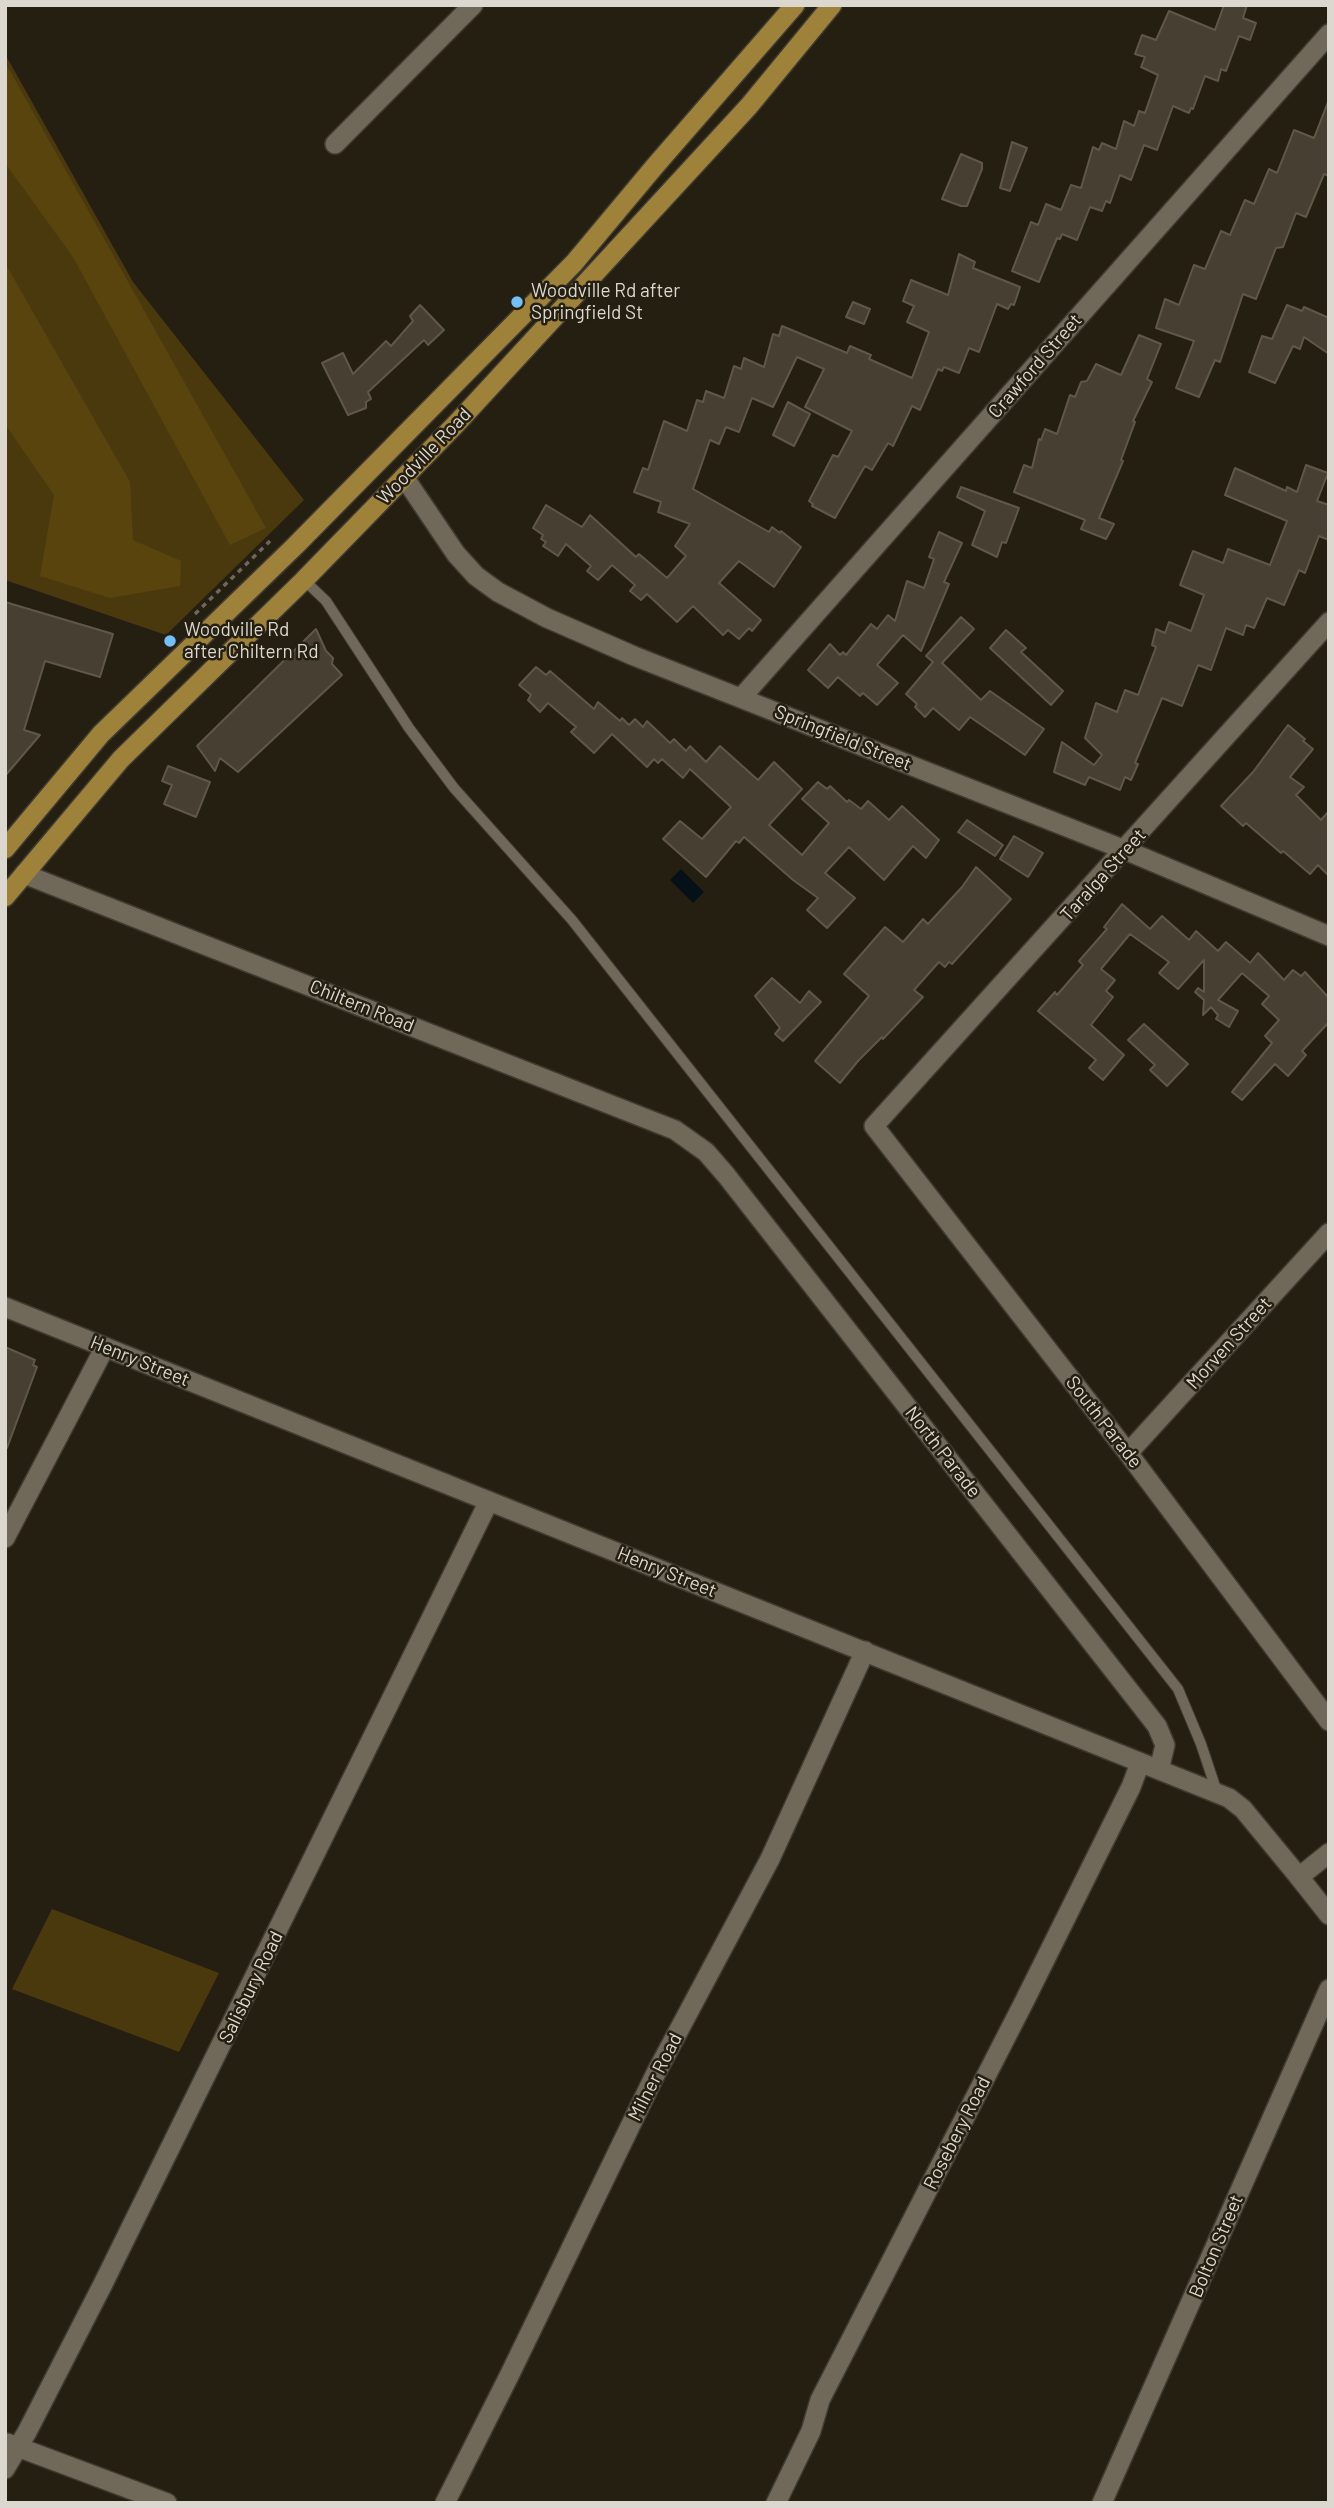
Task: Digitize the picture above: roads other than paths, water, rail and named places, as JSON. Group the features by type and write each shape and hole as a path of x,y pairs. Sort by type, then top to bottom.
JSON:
{"main road":[{"name":"Woodville Road","path":"5,849 101,734 295,546 574,263 794,5"},
{"name":"Woodville Road","path":"5,897 121,759 319,565 456,424 749,106 832,5"}],"street":[{"path":"335,144 473,5"},
{"name":"Crawford Street","path":"741,698 1329,34"},
{"name":"Springfield Street","path":"404,477 456,554 476,576 498,592 588,637 1125,850 1329,936"},
{"name":"Taralga Street","path":"874,1126 1329,622"},
{"name":"Chiltern Road","path":"24,874 675,1130 696,1145"},
{"name":"South Parade","path":"874,1126 1128,1453 1329,1721"},
{"name":"North Parade","path":"696,1145 726,1175 1157,1726 1165,1745 1150,1766"},
{"name":"Morven Street","path":"1128,1453 1329,1233"},
{"name":"Henry Street","path":"5,1307 1217,1792 1243,1809 1299,1877"},
{"path":"5,1538 105,1347"},
{"name":"Salisbury Road","path":"5,2469 11,2445 103,2284 489,1501"},
{"name":"Milner Road","path":"445,2503 656,2073 770,1859 865,1651"},
{"name":"Rosebery Road","path":"776,2503 811,2431 820,2400 1024,2002 1130,1787 1150,1766"},
{"path":"1329,1853 1299,1877 1329,1915"},
{"name":"Bolton Street","path":"1102,2503 1329,1989"},
{"path":"11,2445 167,2503"}],"lane":[{"path":"304,580 326,601 409,728 454,789 572,920 1178,1689 1202,1744 1217,1792"}],"place":[{"name":"Woodville Rd after Springfield St","path":"517,302"},
{"name":"Woodville Rd after Chiltern Rd","path":"170,641"}]}
